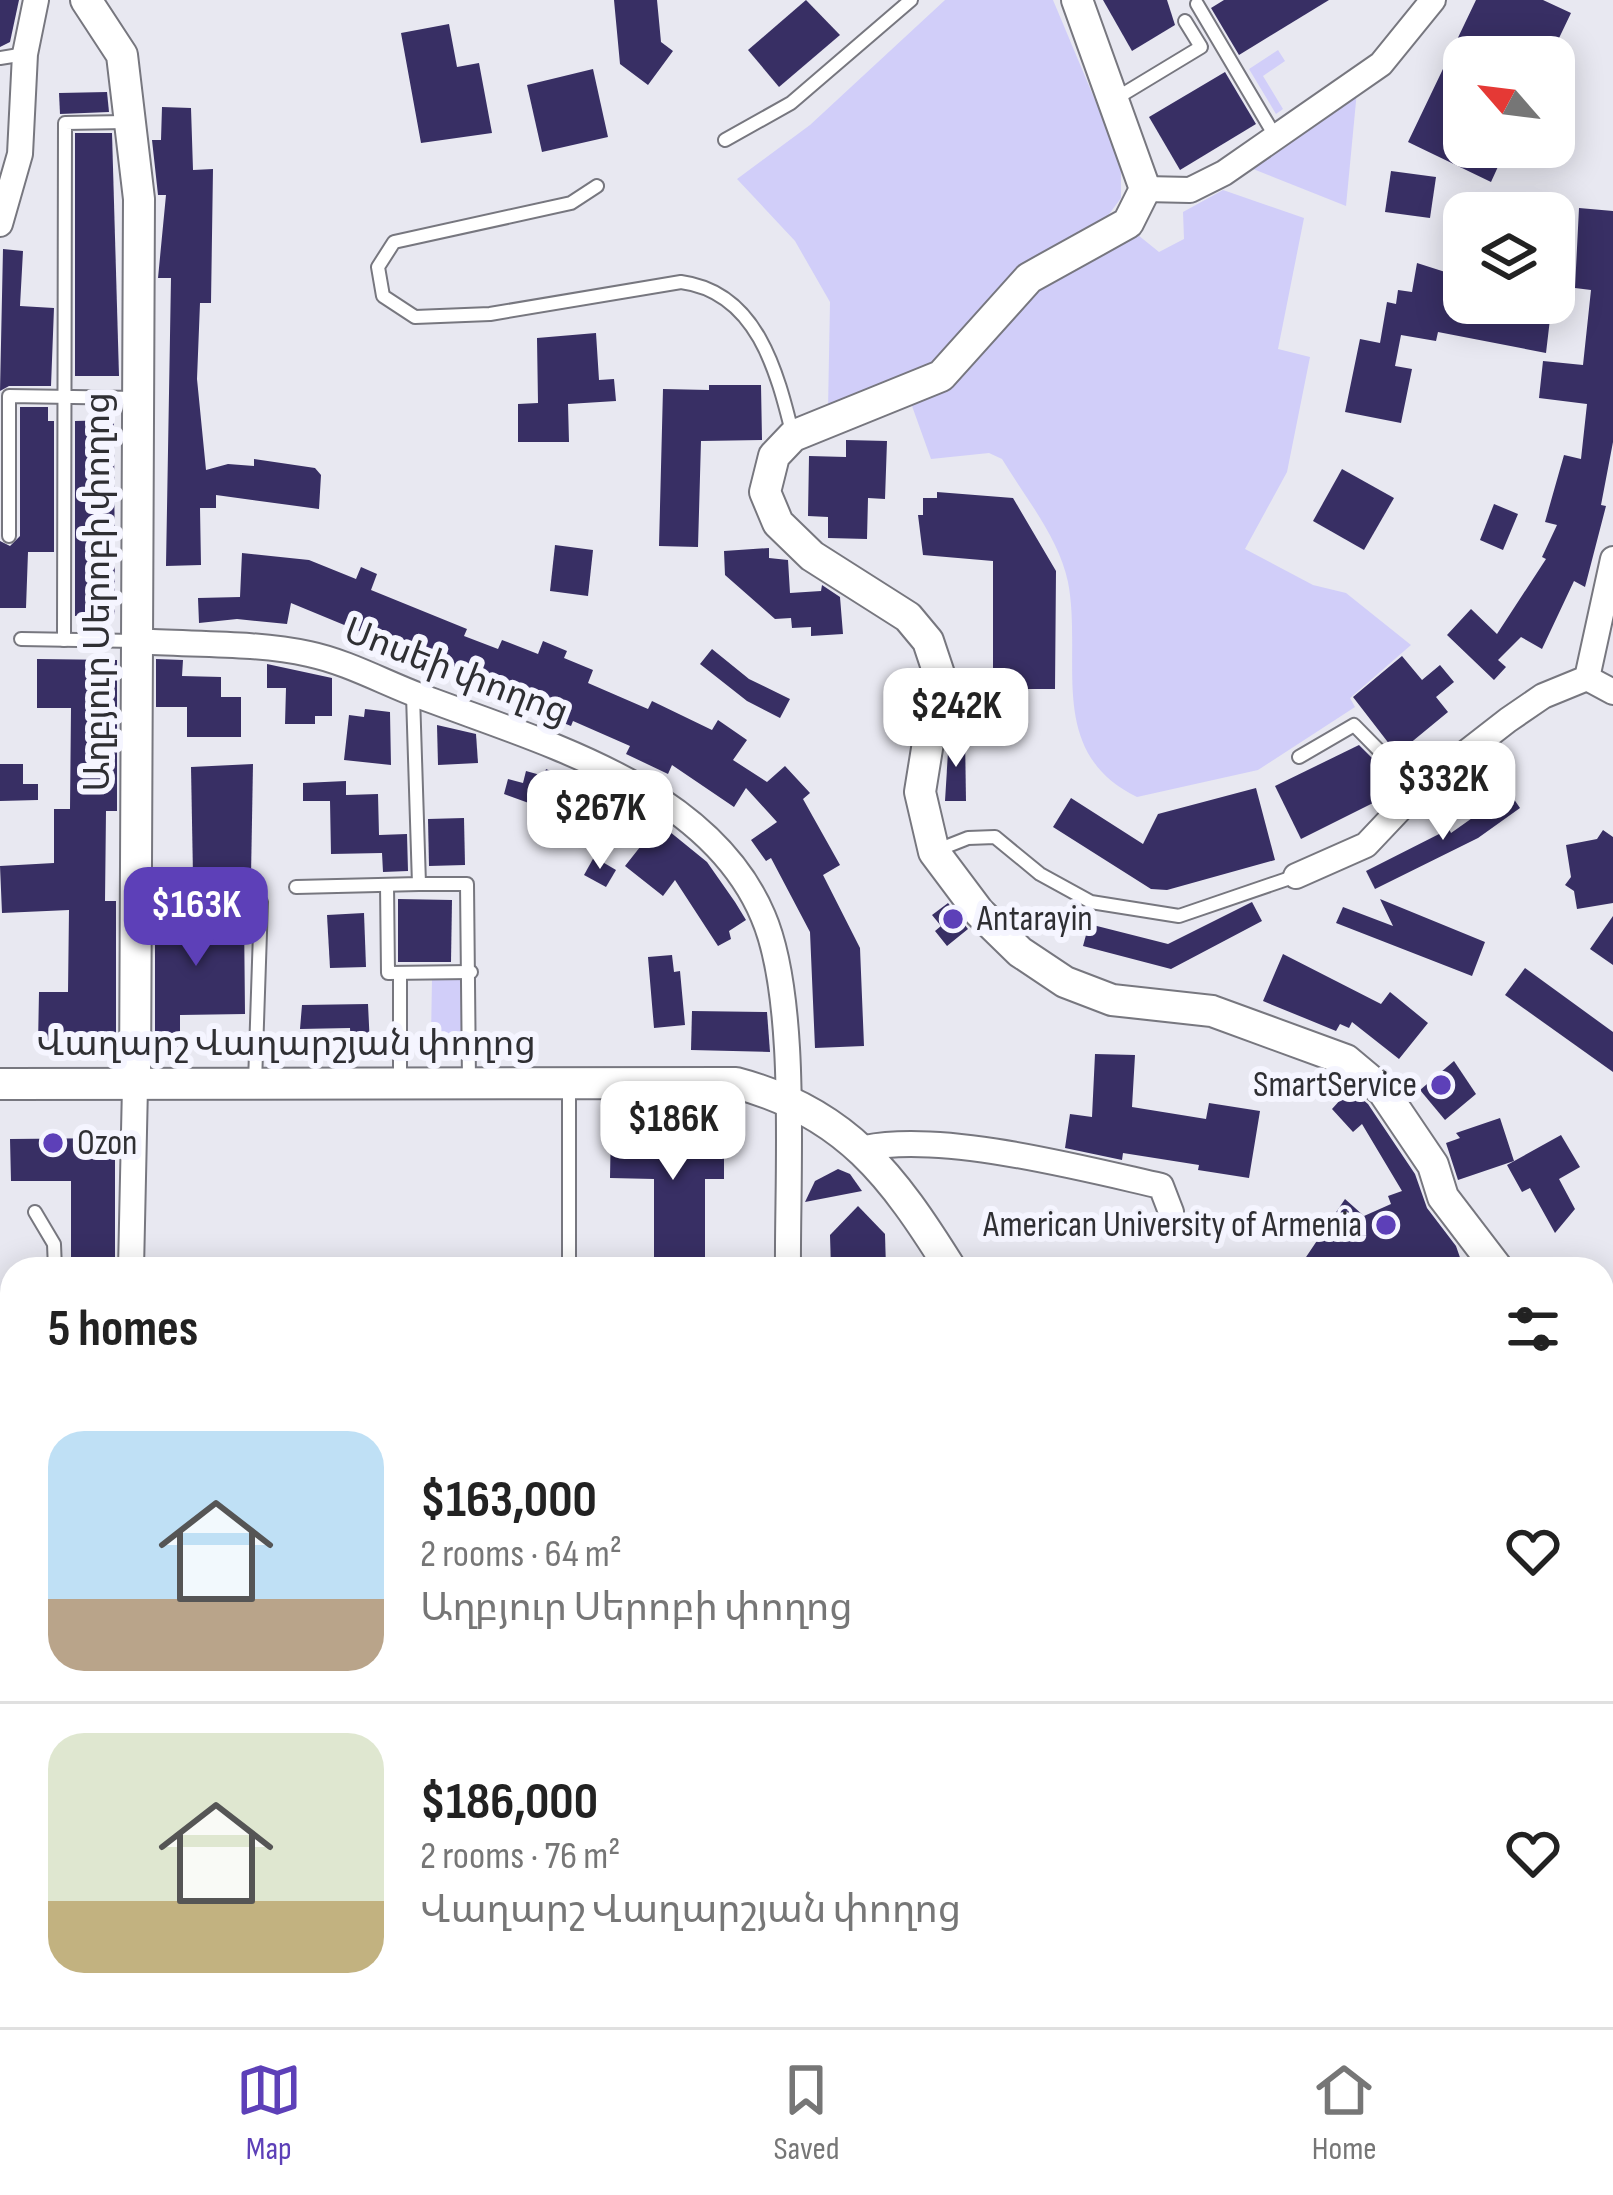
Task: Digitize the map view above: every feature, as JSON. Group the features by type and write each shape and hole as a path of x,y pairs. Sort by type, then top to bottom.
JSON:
{"street":[{"path":"0,224 20,154 13,56 36,0"},
{"name":"Աղբյուր Սերոբի փողոց","path":"86,0 122,55 139,200 131,1257"},
{"path":"1077,0 1145,189 1128,223 1029,278 941,376 793,436 774,456 765,492 778,524 812,556 908,617 928,641 938,674 920,792 934,852 993,925 1020,952 1065,982 1112,1000 1212,1011 1346,1060 1383,1091 1433,1166 1444,1197 1489,1257"},
{"path":"1145,189 1190,190 1276,137 1381,64 1433,0"},
{"path":"1587,679 1613,559"},
{"name":"Սոսեի փողոց","path":"136,641 308,654 552,746 638,790 707,836 730,860 765,920 775,956 787,1098 788,1257"},
{"path":"1296,876 1366,845 1418,790 1543,695 1587,679 1613,692"},
{"name":"Վաղարշ Վաղարշյան փողոց","path":"0,1084 736,1083 787,1098 865,1148"},
{"path":"865,1148 955,1150 1084,1168 1161,1186 1171,1212"},
{"path":"865,1148 942,1257"}],"lane":[{"path":"725,140 791,103 911,0"},
{"path":"1197,4 1276,137"},
{"path":"1114,99 1201,47 1185,21"},
{"path":"64,640 65,123 133,122"},
{"path":"597,186 571,203 394,242 378,267 382,296 416,317 490,314 680,282 701,284 727,296 751,325 776,367 793,436"},
{"path":"9,536 9,396 138,398"},
{"path":"21,639 136,641"},
{"path":"413,693 419,884"},
{"path":"1299,757 1354,725 1418,790"},
{"path":"934,852 968,838 995,836 1040,874 1091,902 1179,916 1296,876"},
{"path":"296,886 467,884 469,1082"},
{"path":"387,885 388,973 471,972"},
{"path":"194,908 261,902 255,1084"},
{"path":"400,973 400,1082"},
{"path":"569,1083 569,1257"},
{"path":"35,1212 53,1244 54,1257"}],"shaded area":[{"path":"945,0 1053,0 1121,162 1121,198 1101,225 1058,244 1029,266 945,363 828,410 830,302 795,241 737,179 810,125"},
{"path":"1278,50 1285,61 1263,76 1283,109 1276,114 1249,69"},
{"path":"1357,91 1346,206 1248,167"},
{"path":"1223,190 1304,218 1278,349 1310,357 1287,472 1245,549 1313,585 1346,593 1411,645 1350,698 1355,707 1258,770 1137,797 1108,778 1090,756 1079,730 1068,582 1049,534 1002,459 989,453 931,459 912,406 946,387 1046,279 1138,235 1159,252 1184,239 1183,212"},
{"path":"432,979 463,979 462,1047 413,1046 413,1038 431,1038"}],"building":[{"path":"0,0 19,0 10,42 0,47"},
{"path":"614,0 657,0 661,42 673,51 648,85 620,64"},
{"path":"806,0 840,35 779,87 748,50"},
{"path":"1103,0 1167,0 1175,25 1132,51"},
{"path":"1224,0 1329,0 1239,55 1211,8"},
{"path":"1476,0 1543,0 1571,13 1560,36 1459,36"},
{"path":"449,24 457,67 479,63 492,133 421,143 401,33"},
{"path":"593,69 608,137 542,152 527,85"},
{"path":"1443,69 1443,159 1408,142"},
{"path":"1225,72 1256,124 1180,170 1149,117"},
{"path":"107,92 109,112 60,114 59,93"},
{"path":"162,107 191,108 193,170 213,169 211,303 200,303 197,379 206,470 228,464 254,466 254,459 315,468 321,475 319,509 216,495 216,508 200,508 201,565 166,566 171,278 158,278 166,195 158,195 152,140 161,140"},
{"path":"75,133 112,133 119,376 75,376"},
{"path":"1462,168 1497,168 1491,182"},
{"path":"1391,171 1436,177 1430,218 1385,212"},
{"path":"1579,208 1613,211 1613,442 1601,505 1606,506 1585,587 1574,581 1542,649 1521,637 1498,660 1506,667 1494,680 1447,635 1471,609 1497,634 1546,559 1542,557 1557,525 1545,522 1564,455 1581,459 1587,404 1539,398 1543,361 1583,365 1591,290 1575,288"},
{"path":"3,249 23,251 20,306 54,308 51,386 9,386 0,391"},
{"path":"1417,263 1443,271 1443,324 1549,324 1546,353 1438,332 1436,341 1401,335 1395,366 1412,369 1401,423 1345,412 1360,339 1380,343 1387,302 1396,304 1398,290 1412,292"},
{"path":"596,333 599,380 614,379 616,401 568,404 569,442 518,442 518,404 538,403 537,338"},
{"path":"709,385 761,385 762,440 701,441 698,547 659,546 663,389 709,390"},
{"path":"20,407 48,407 48,421 54,421 54,552 28,552 26,608 0,608 0,541 10,546 20,536"},
{"path":"114,420 115,615 75,616 75,421"},
{"path":"846,440 887,441 885,499 868,498 867,539 828,538 828,517 808,516 809,456 846,457"},
{"path":"1342,469 1394,498 1364,550 1313,521"},
{"path":"937,492 1013,498 1056,571 1055,689 993,689 993,561 923,555 918,515 923,515 923,498 937,498"},
{"path":"1494,504 1518,514 1503,550 1480,540"},
{"path":"555,545 593,550 588,596 550,591"},
{"path":"769,548 769,558 788,560 790,593 821,591 822,585 840,597 843,634 811,636 811,627 792,628 791,618 775,619 725,575 724,551"},
{"path":"242,553 309,560 356,579 361,567 377,574 371,590 467,629 464,636 498,649 502,640 538,654 543,641 567,651 564,658 593,670 588,683 648,709 652,701 712,730 718,720 747,740 733,760 767,782 785,766 810,793 803,799 840,865 823,875 860,948 864,1046 815,1048 810,932 771,858 766,861 751,840 777,822 746,788 734,807 672,765 668,774 626,754 630,746 573,721 571,726 546,716 519,704 521,698 291,603 287,624 237,619 199,623 198,598 240,597"},
{"path":"712,649 749,679 790,699 780,718 747,701 700,664"},
{"path":"1402,656 1422,680 1440,665 1454,682 1436,697 1448,712 1397,754 1353,697"},
{"path":"37,659 117,660 117,811 106,811 105,901 116,901 116,1045 38,1045 39,992 68,992 69,910 2,913 0,866 54,863 54,809 70,809 71,708 37,708"},
{"path":"156,659 183,660 182,676 221,677 221,697 241,697 241,737 187,737 187,707 156,707"},
{"path":"267,664 332,678 332,716 315,716 315,724 285,724 286,688 267,688"},
{"path":"365,709 390,712 391,765 344,760 349,715 364,717"},
{"path":"437,725 476,734 478,763 438,765"},
{"path":"949,736 965,736 966,801 945,801"},
{"path":"1359,745 1381,767 1393,793 1301,839 1275,786"},
{"path":"0,764 23,764 23,784 38,784 38,800 0,801"},
{"path":"253,764 251,876 193,876 191,767"},
{"path":"546,769 617,800 606,831 504,794 508,779 523,783 526,771 544,776"},
{"path":"346,781 346,795 378,794 379,835 407,834 408,871 383,872 382,853 331,854 330,801 303,801 303,783"},
{"path":"1256,788 1275,860 1167,890 1151,889 1053,827 1071,798 1143,844 1158,814"},
{"path":"1509,792 1520,808 1478,838 1375,889 1366,871 1449,829 1451,833"},
{"path":"464,818 465,865 429,866 428,819"},
{"path":"659,823 707,862 735,902 746,920 729,931 731,939 718,946 675,880 663,896 625,866"},
{"path":"1603,830 1613,837 1613,903 1577,909 1574,891 1565,885 1571,877 1566,845 1597,839"},
{"path":"594,857 616,870 606,887 584,875"},
{"path":"398,899 452,900 451,962 398,962"},
{"path":"1380,899 1485,942 1472,976 1336,923 1343,907 1393,926"},
{"path":"1252,902 1262,921 1171,969 1083,946 1089,924 1168,944"},
{"name":"Antarayin","path":"948,903 968,929 947,946 935,931 941,926 932,915"},
{"path":"155,905 181,905 181,914 193,919 244,914 245,1014 180,1015 180,1047 155,1047"},
{"path":"364,913 366,967 330,968 327,915"},
{"path":"1613,916 1613,965 1590,949"},
{"path":"1283,954 1381,1004 1390,992 1428,1023 1399,1059 1352,1022 1349,1028 1340,1024 1336,1031 1263,1001"},
{"path":"672,955 674,972 680,971 685,1025 654,1028 648,957"},
{"path":"1525,968 1613,1032 1613,1072 1505,995"},
{"path":"368,1004 370,1046 351,1046 350,1028 300,1029 302,1005"},
{"path":"692,1011 767,1012 770,1052 691,1050"},
{"path":"1095,1054 1135,1055 1132,1107 1206,1119 1209,1103 1260,1111 1249,1178 1198,1170 1199,1165 1123,1153 1122,1160 1065,1148 1070,1114 1092,1117"},
{"path":"1454,1061 1476,1094 1445,1120 1420,1090"},
{"name":"American University of Armenia","path":"1350,1089 1368,1104 1415,1174 1427,1208 1460,1257 1306,1257 1345,1199 1364,1216 1391,1204 1388,1196 1402,1191 1362,1124 1353,1132 1332,1109"},
{"path":"1500,1118 1514,1161 1458,1180 1446,1143 1460,1138 1456,1133"},
{"path":"611,1125 724,1125 724,1179 705,1179 705,1257 654,1257 654,1179 610,1178"},
{"path":"1561,1135 1580,1167 1559,1179 1575,1209 1555,1233 1530,1188 1522,1192 1507,1165"},
{"path":"115,1138 115,1257 71,1257 71,1181 11,1181 10,1139"},
{"path":"838,1169 850,1174 862,1191 805,1202 815,1181"},
{"path":"858,1206 885,1234 886,1257 831,1257 830,1235"}],"place":[{"name":"Antarayin","path":"953,919"},
{"name":"SmartService","path":"1441,1085"},
{"name":"Ozon","path":"53,1143"},
{"name":"American University of Armenia","path":"1386,1225"}]}
